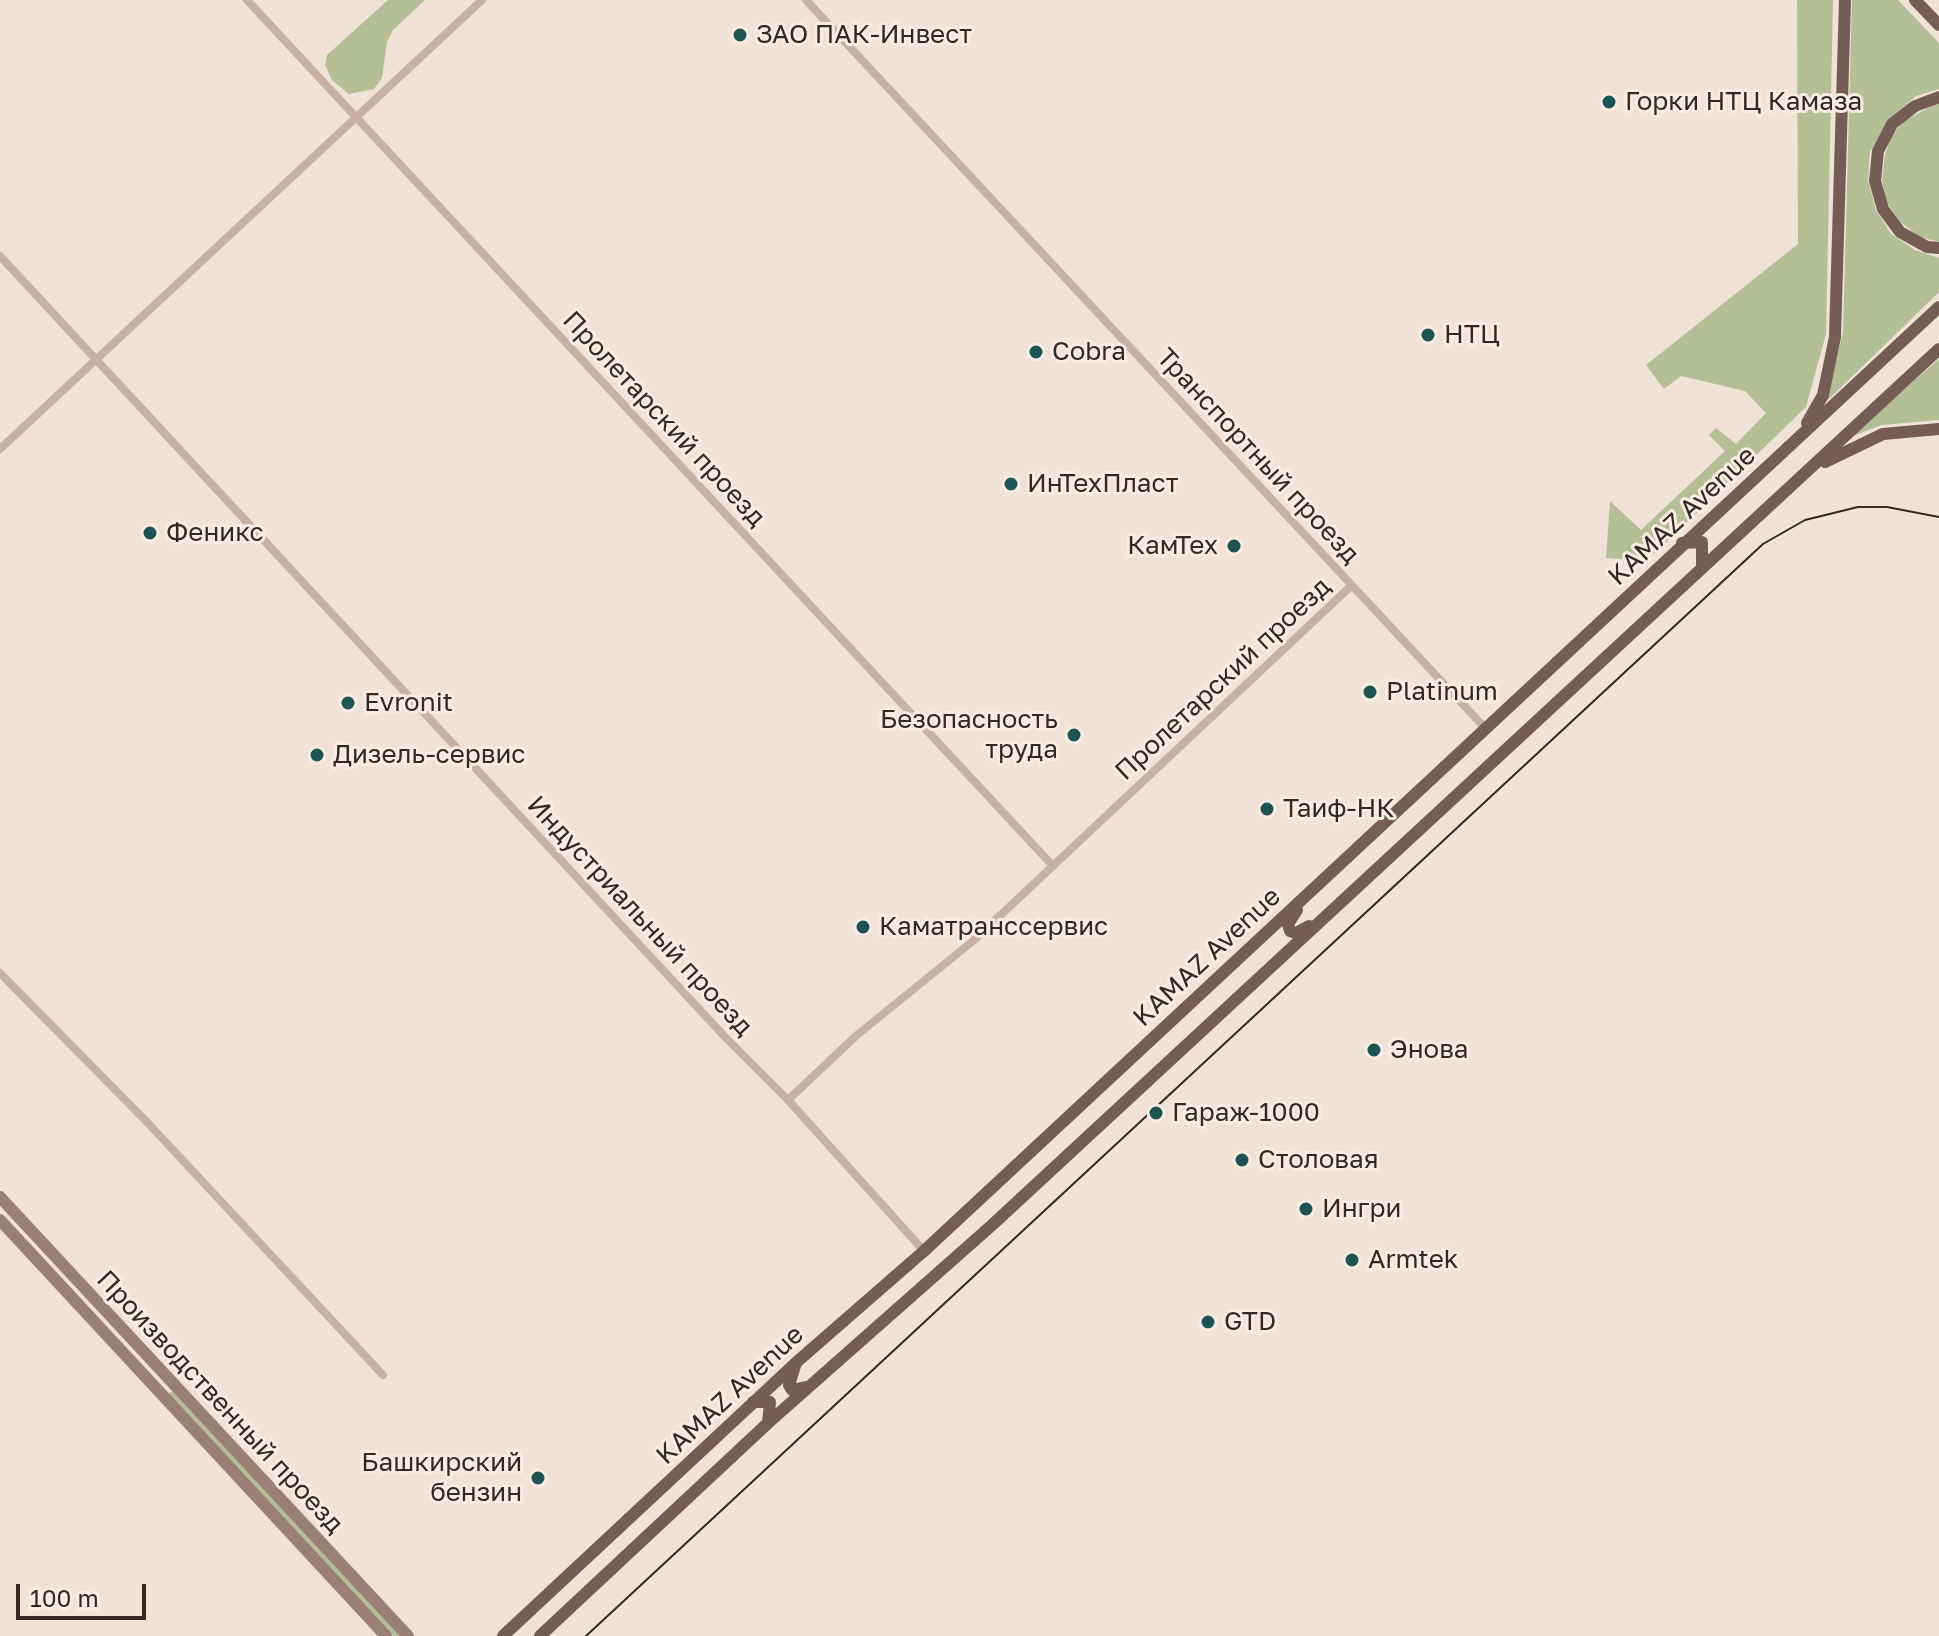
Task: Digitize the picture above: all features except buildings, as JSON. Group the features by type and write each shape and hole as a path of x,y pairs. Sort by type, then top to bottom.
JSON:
{"main road":[{"path":"1783,452 1809,420 1823,395 1835,337 1845,0"},
{"path":"1915,0 1939,25"},
{"path":"1939,97 1915,106 1892,124 1878,151 1875,181 1883,209 1900,232 1927,247 1939,248"},
{"name":"KAMAZ Avenue","path":"503,1636 753,1402 924,1251 1939,307"},
{"name":"KAMAZ Avenue","path":"540,1636 768,1423 991,1226 1939,349"},
{"path":"1796,481 1840,452 1883,434 1939,429"},
{"path":"1682,543 1702,542 1702,565"},
{"path":"1305,897 1288,924 1290,931 1296,933 1322,920"},
{"path":"799,1360 790,1374 789,1385 799,1391 809,1386"},
{"path":"753,1402 770,1402 768,1423"}],"street":[{"name":"Пролетарский проезд","path":"247,0 1053,866"},
{"path":"0,449 482,0"},
{"name":"Транспортный проезд","path":"806,0 1485,728"},
{"name":"Индустриальный проезд","path":"0,256 726,1038 788,1100 924,1251"},
{"name":"Пролетарский проезд","path":"788,1100 857,1035 973,941 1351,586"},
{"path":"0,973 146,1121 383,1375"},
{"name":"Производственный проезд","path":"0,1197 408,1636"},
{"name":"Производственный проезд","path":"0,1220 386,1636"},
{"path":"133,1364 144,1353"}],"green space":[{"path":"388,0 425,0 393,30 387,42 382,78 374,89 349,94 332,80 325,65 327,55"},
{"path":"1797,0 1833,0 1826,334 1806,407 1655,553 1635,560 1606,558 1610,501 1641,530 1725,451 1709,435 1716,428 1736,444 1766,413 1745,391 1681,376 1664,389 1646,365 1798,244"},
{"path":"1852,0 1898,0 1939,43 1939,89 1916,96 1888,120 1870,152 1868,181 1876,210 1891,234 1915,250 1939,258 1939,292 1826,402 1843,332"},
{"path":"1939,102 1939,242 1920,237 1899,221 1886,201 1882,179 1892,134 1906,120"},
{"path":"1939,359 1939,420 1882,425 1850,437"},
{"path":"172,1391 402,1636 393,1636 167,1395"}],"tram line":[{"path":"586,1636 1763,544 1805,520 1858,507 1887,507 1939,517"}],"place":[{"name":"ЗАО ПАК-Инвест","path":"740,35"},
{"name":"Горки НТЦ Камаза","path":"1609,102"},
{"name":"НТЦ","path":"1428,335"},
{"name":"Cobra","path":"1036,352"},
{"name":"ИнТехПласт","path":"1011,484"},
{"name":"Феникс","path":"150,533"},
{"name":"КамТех","path":"1234,546"},
{"name":"Platinum","path":"1370,692"},
{"name":"Evronit","path":"348,703"},
{"name":"Безопасность труда","path":"1074,735"},
{"name":"Дизель-сервис","path":"317,755"},
{"name":"Таиф-НК","path":"1267,809"},
{"name":"Каматранссервис","path":"863,927"},
{"name":"Энова","path":"1374,1050"},
{"name":"Гараж-1000","path":"1156,1113"},
{"name":"Столовая","path":"1242,1160"},
{"name":"Ингри","path":"1306,1209"},
{"name":"Armtek","path":"1352,1260"},
{"name":"GTD","path":"1208,1322"},
{"name":"Башкирский бензин","path":"538,1478"}]}
